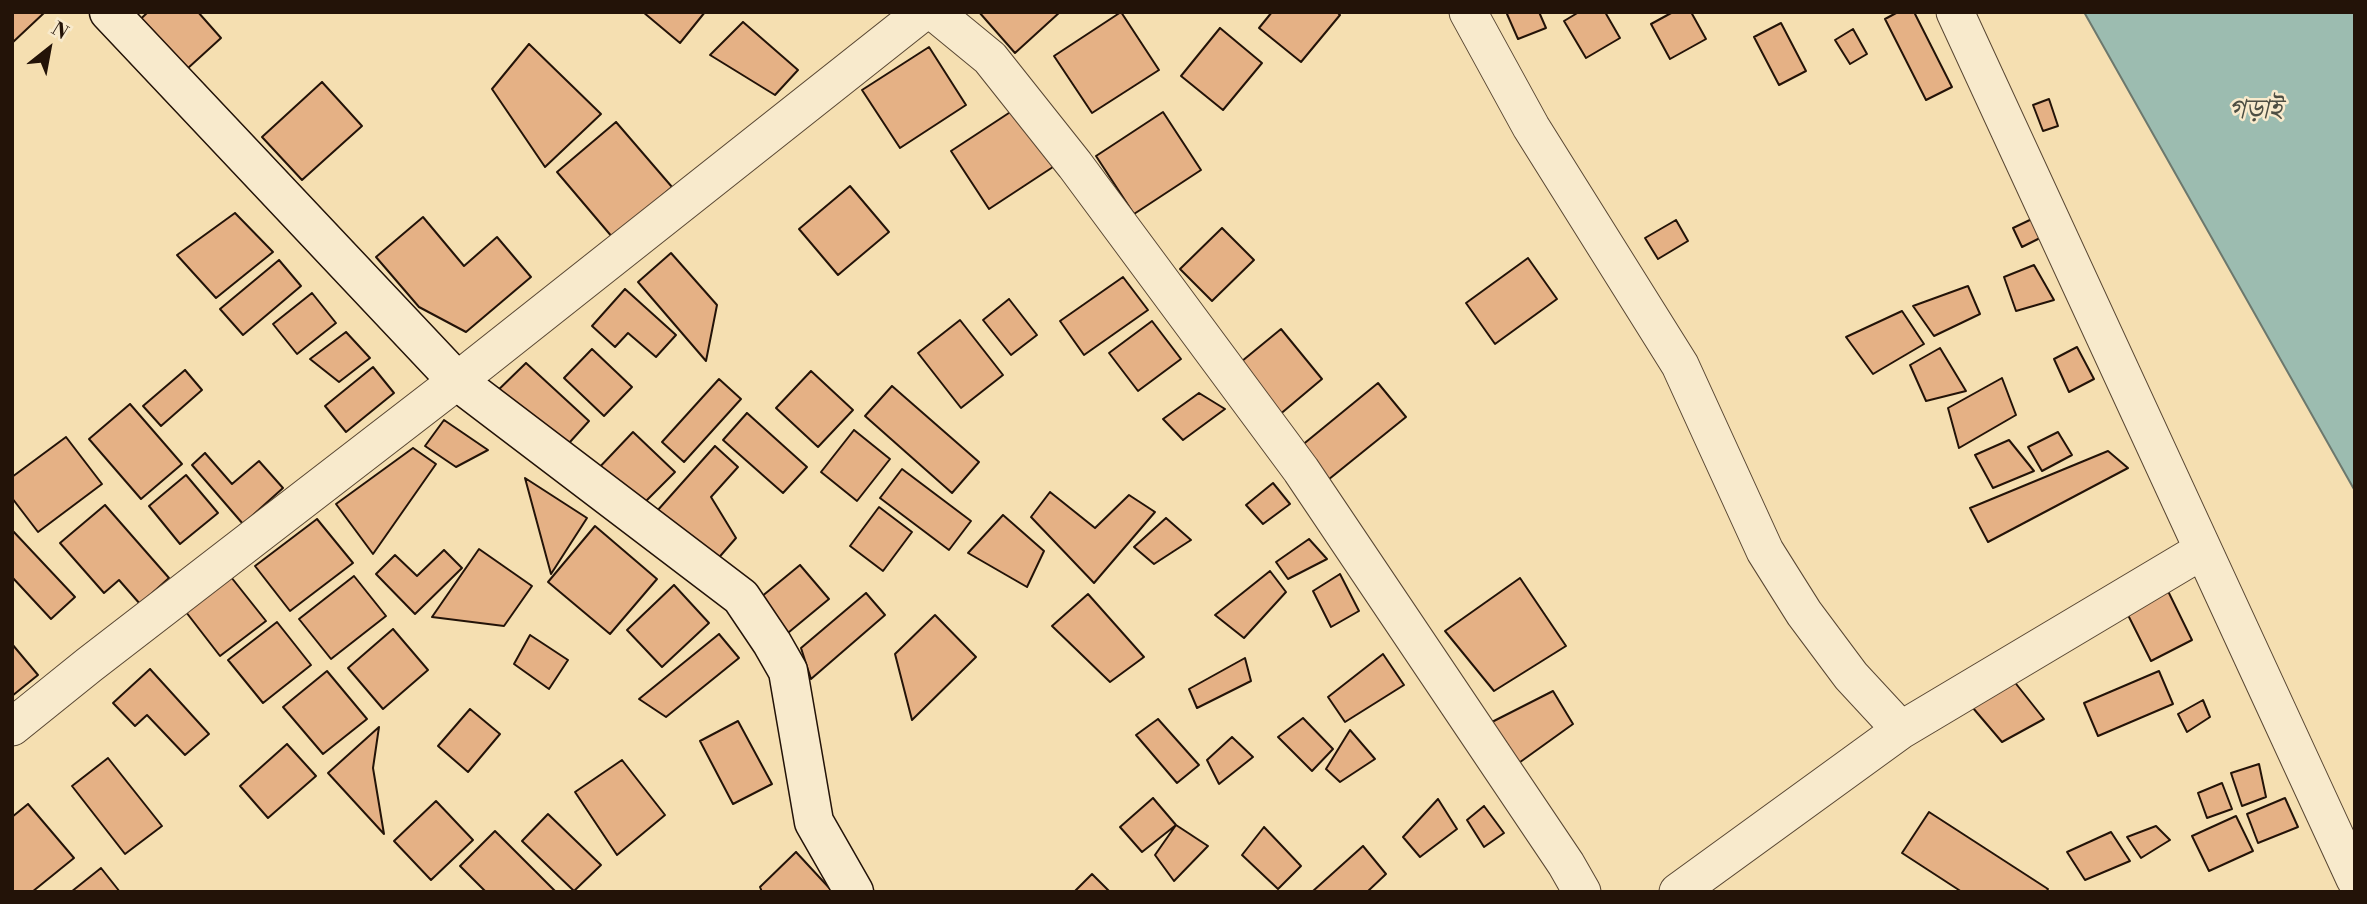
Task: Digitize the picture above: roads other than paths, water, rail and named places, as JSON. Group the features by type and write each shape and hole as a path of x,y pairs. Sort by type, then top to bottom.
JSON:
{"street":[{"path":"109,12 457,381 741,597 788,671 814,822 854,892"},
{"path":"12,727 457,381 923,12"},
{"path":"934,12 990,58 1075,165 1301,470 1566,864 1582,892"},
{"path":"1468,12 1531,127 1680,365 1765,551 1804,613 1851,676 1900,730"},
{"path":"1955,12 2355,879"},
{"path":"1678,892 1900,730 2203,550"}],"water":[{"name":"গড়াই","path":"2084,12 2355,12 2355,491"}]}
